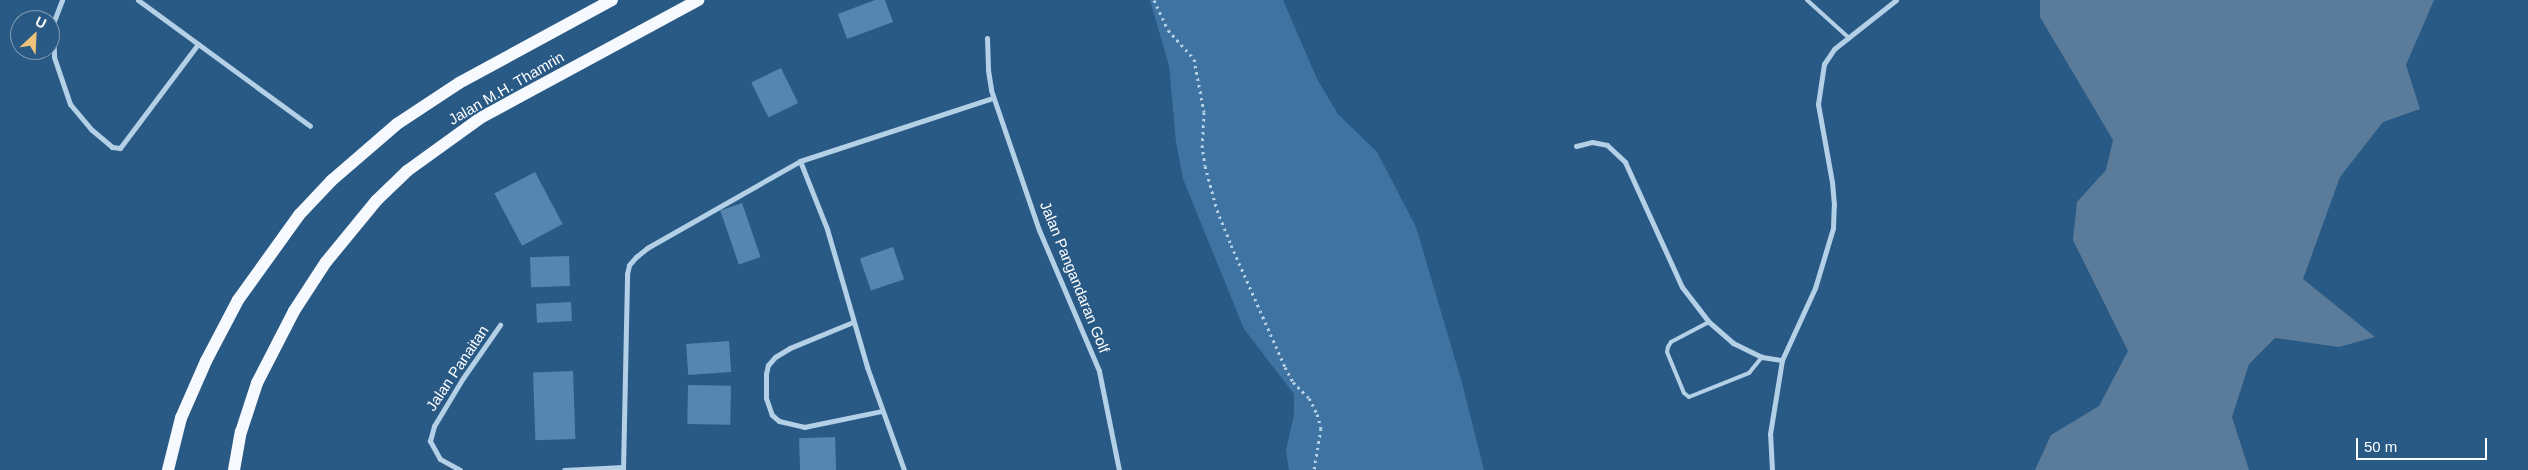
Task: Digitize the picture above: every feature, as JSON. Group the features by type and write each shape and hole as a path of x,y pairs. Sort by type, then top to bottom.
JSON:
{"main road":[{"name":"Jalan M.H. Thamrin","path":"168,470 182,418 206,361 238,300 298,215 331,181 397,124 459,83 612,0"},
{"name":"Jalan M.H. Thamrin","path":"234,470 241,432 257,383 294,312 326,262 377,200 407,171 482,117 698,0"},
{"path":"161,470 174,444"}],"street":[{"path":"62,0 53,24 54,57 70,104 92,130 112,147 120,148 198,44"},
{"path":"138,0 310,126"},
{"path":"1772,470 1770,434 1782,360 1816,288 1833,228 1832,182 1818,104 1824,64 1834,49 1896,0"},
{"name":"Jalan Pangandaran Golf","path":"987,38 988,70 994,98 1039,230 1099,371 1119,470"},
{"path":"564,470 623,469 629,265 647,248 800,161 994,98"},
{"path":"1576,146 1592,142 1607,145 1625,162 1682,288 1709,322 1733,343 1762,356 1782,360"},
{"path":"800,161 827,229 853,322 882,411 904,470"},
{"path":"853,322 790,348 775,357 768,365 766,374 766,398 772,415 779,421 804,427 882,411"},
{"name":"Jalan Panaitan","path":"460,470 440,459 430,441 434,426 463,378 500,325"}],"lane":[{"path":"1807,0 1849,38"},
{"path":"1709,322 1671,342 1668,347 1667,352 1684,393 1689,397 1749,373 1762,356"}],"path":[{"path":"1154,0 1168,30 1176,41 1188,51 1196,65 1204,112 1202,145 1205,166 1214,201 1231,245 1285,367 1293,382 1309,398 1317,414 1321,428 1314,470"}],"shaded area":[{"path":"1150,0 1283,0 1317,79 1338,114 1377,152 1416,227 1462,383 1484,470 1289,470 1286,450 1294,415 1294,394 1244,329 1183,179 1176,142 1169,66"},
{"path":"2040,0 2434,0 2406,65 2420,109 2383,122 2340,177 2303,279 2375,337 2339,347 2275,338 2249,364 2232,417 2249,470 2035,470 2051,435 2099,406 2128,351 2073,240 2077,202 2106,170 2113,140 2040,17"}],"building":[{"path":"875,0 885,0 893,22 847,39 838,14"},
{"path":"781,68 798,103 768,118 751,82"},
{"path":"535,172 563,224 522,246 494,194"},
{"path":"742,203 761,257 739,264 720,210"},
{"path":"893,247 904,279 871,291 860,258"},
{"path":"569,256 570,286 531,287 530,257"},
{"path":"571,302 572,321 537,323 536,304"},
{"path":"729,341 731,372 688,375 686,344"},
{"path":"573,371 575,439 535,440 533,372"},
{"path":"688,385 731,386 730,425 687,424"},
{"path":"835,437 836,470 800,470 799,438"}]}
